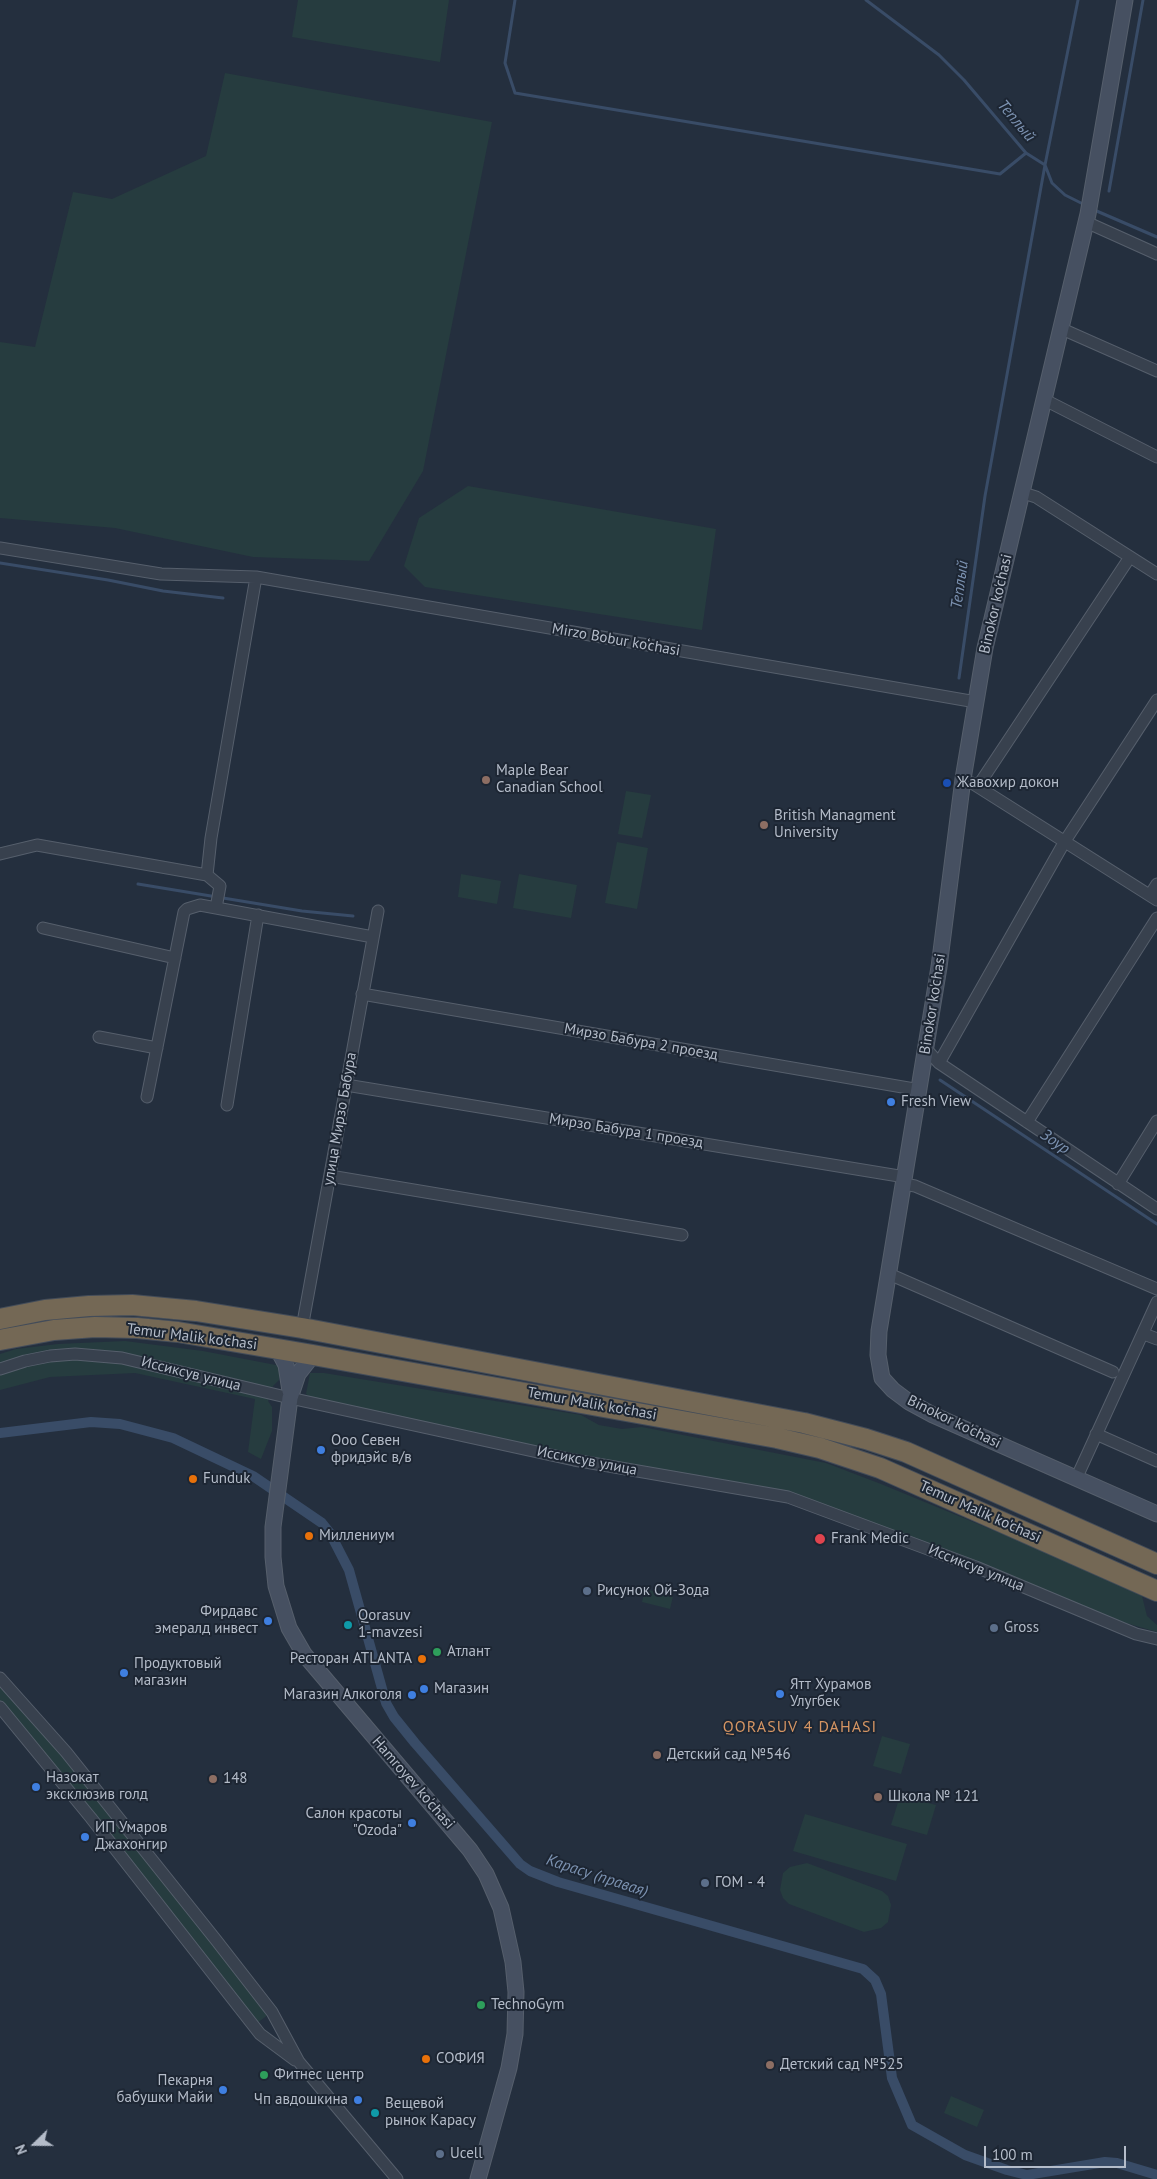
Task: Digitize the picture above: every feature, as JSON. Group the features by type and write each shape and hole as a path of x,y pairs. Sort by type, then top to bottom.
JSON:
{"highway":[{"name":"Temur Malik ko'chasi","path":"0,1318 46,1310 89,1306 132,1305 196,1310 302,1328 782,1418 845,1433 906,1452 1157,1564"},
{"path":"0,1306 89,1306"},
{"name":"Temur Malik ko'chasi","path":"0,1340 54,1330 116,1327 178,1332 735,1430 820,1448 887,1471 1157,1591"},
{"path":"1098,1564 1108,1542"}],"main road":[{"name":"Binokor ko'chasi","path":"1125,0 1092,195 1023,493 990,621 963,779 939,967 905,1181 888,1274 878,1349 880,1372 887,1384 899,1395 926,1411 1157,1514"},
{"name":"Hamroyev ko'chasi","path":"277,1348 286,1365 290,1398"},
{"name":"Hamroyev ko'chasi","path":"313,1355 298,1374 290,1398 277,1495 273,1542 274,1572 280,1601 295,1641 320,1674 470,1850 486,1874 501,1908 513,1962 516,1992 515,2034 509,2068 478,2179"}],"street":[{"path":"1087,218 1157,254"},
{"path":"1062,329 1157,372"},
{"path":"1045,400 1157,456"},
{"path":"1023,493 1036,497 1157,574"},
{"name":"Mirzo Bobur ko‘chasi","path":"0,548 161,574 256,577 976,702"},
{"path":"978,786 1130,557"},
{"path":"207,875 211,838 256,577"},
{"path":"939,1063 1065,842 1157,700"},
{"path":"963,779 978,786 1153,897 1157,884"},
{"path":"0,854 37,845 207,875 220,886 216,908"},
{"path":"147,1097 184,912 195,905 373,937"},
{"name":"улица Мирзо Бабура","path":"302,1328 378,911"},
{"path":"227,1105 258,915"},
{"path":"1026,1122 1157,918"},
{"path":"43,928 175,958"},
{"name":"Мирзо Бабура 2 проезд","path":"362,994 920,1090"},
{"path":"99,1037 157,1048"},
{"path":"926,1049 939,1063 1157,1209"},
{"name":"Мирзо Бабура 1 проезд","path":"346,1086 905,1181 1157,1289"},
{"path":"1118,1184 1157,1122"},
{"path":"330,1176 682,1234"},
{"path":"888,1274 1113,1372"},
{"path":"1076,1479 1157,1302"},
{"path":"1144,1334 1157,1339"},
{"name":"Иссиксув улица","path":"0,1369 25,1360 50,1356 99,1355 122,1358 290,1398 574,1460 788,1497 976,1567 1136,1634 1157,1639"},
{"path":"1096,1434 1157,1461"},
{"path":"0,1678 66,1752 216,1940 272,2012 299,2062 397,2179"},
{"path":"0,1707 91,1818 260,2034 299,2062"}],"green space":[{"path":"298,0 449,0 440,62 292,37"},
{"path":"225,73 492,122 423,471 369,561 253,557 115,528 0,518 0,342 35,347 73,192 112,199 206,156"},
{"path":"468,486 716,529 702,630 425,587 404,566 419,518"},
{"path":"626,791 651,795 642,838 618,834"},
{"path":"617,842 648,848 637,909 605,903"},
{"path":"461,874 501,881 497,904 458,897"},
{"path":"519,874 577,885 571,918 513,908"},
{"path":"125,1341 203,1351 281,1366 279,1380 273,1386 268,1401 272,1407 272,1431 261,1459 248,1452 255,1399 135,1373 50,1377 0,1390 0,1354 16,1349 58,1344"},
{"path":"310,1373 324,1373 581,1415 599,1425 622,1429 642,1427 826,1463 1029,1545 1142,1596 1147,1616 1157,1625 1157,1632 1126,1623 813,1505 318,1404 306,1394"},
{"path":"645,1589 673,1596 670,1609 642,1602"},
{"path":"0,1678 272,2012 253,2026 0,1707"},
{"path":"882,1736 910,1744 901,1774 873,1766"},
{"path":"900,1796 936,1805 927,1835 891,1825"},
{"path":"805,1814 907,1844 896,1881 793,1851"},
{"path":"807,1863 882,1891 888,1896 891,1905 888,1922 881,1928 864,1932 789,1904 783,1898 780,1890 783,1873 790,1867"},
{"path":"951,2096 984,2110 977,2127 944,2113"}],"waterway":[{"path":"515,0 505,63 515,93 1000,174 1026,153"},
{"name":"Теплый","path":"866,0 939,55 964,80 1026,153 1045,165 1052,183 1065,195 1085,205"},
{"path":"959,678 985,496 1045,165 1078,0"},
{"path":"1109,191 1143,0"},
{"name":"Теплый","path":"1092,209 1157,237"},
{"path":"0,563 108,580 163,591 223,598"},
{"path":"138,884 302,911 353,916"},
{"name":"Зоур","path":"940,1080 1157,1224"},
{"name":"Карасу (правая)","path":"0,1433 91,1422 120,1424 173,1438 253,1476 322,1523 330,1533 349,1570 386,1703 394,1717 520,1864 530,1871 558,1882 863,1969 875,1980 881,1994 892,2078 912,2125 965,2155 1027,2175 1105,2162 1117,2163 1157,2175"}],"place":[{"name":"Maple Bear Canadian School","path":"486,780"},
{"name":"Жавохир докон","path":"947,783"},
{"name":"British Managment University","path":"764,825"},
{"name":"Fresh View","path":"891,1102"},
{"name":"Ооо Севен фридэйс в/в","path":"321,1450"},
{"name":"Funduk","path":"193,1479"},
{"name":"Миллениум","path":"309,1536"},
{"name":"Frank Medic","path":"820,1539"},
{"name":"Рисунок Ой-Зода","path":"587,1591"},
{"name":"Фирдавс эмералд инвест","path":"268,1621"},
{"name":"Qorasuv 1-mavzesi","path":"348,1625"},
{"name":"Gross","path":"994,1628"},
{"name":"Атлант","path":"437,1652"},
{"name":"Ресторан ATLANTA","path":"422,1659"},
{"name":"Продуктовый магазин","path":"124,1673"},
{"name":"Магазин","path":"424,1689"},
{"name":"Ятт Хурамов Улугбек","path":"780,1694"},
{"name":"Магазин Алкоголя","path":"412,1695"},
{"name":"Детский сад №546","path":"657,1755"},
{"name":"148","path":"213,1779"},
{"name":"Назокат эксклюзив голд","path":"36,1787"},
{"name":"Школа № 121","path":"878,1797"},
{"name":"Салон красоты \"Ozoda\"","path":"412,1823"},
{"name":"ИП Умаров Джахонгир","path":"85,1837"},
{"name":"ГОМ - 4","path":"705,1883"},
{"name":"TechnoGym","path":"481,2005"},
{"name":"СОФИЯ","path":"426,2059"},
{"name":"Детский сад №525","path":"770,2065"},
{"name":"Фитнес центр","path":"264,2075"},
{"name":"Пекарня бабушки Майи","path":"223,2090"},
{"name":"Чп авдошкина","path":"358,2100"},
{"name":"Вещевой рынок Карасу","path":"375,2113"},
{"name":"Ucell","path":"440,2154"}],"district":[{"name":"QORASUV 4 DAHASI","path":"800,1727"}]}
